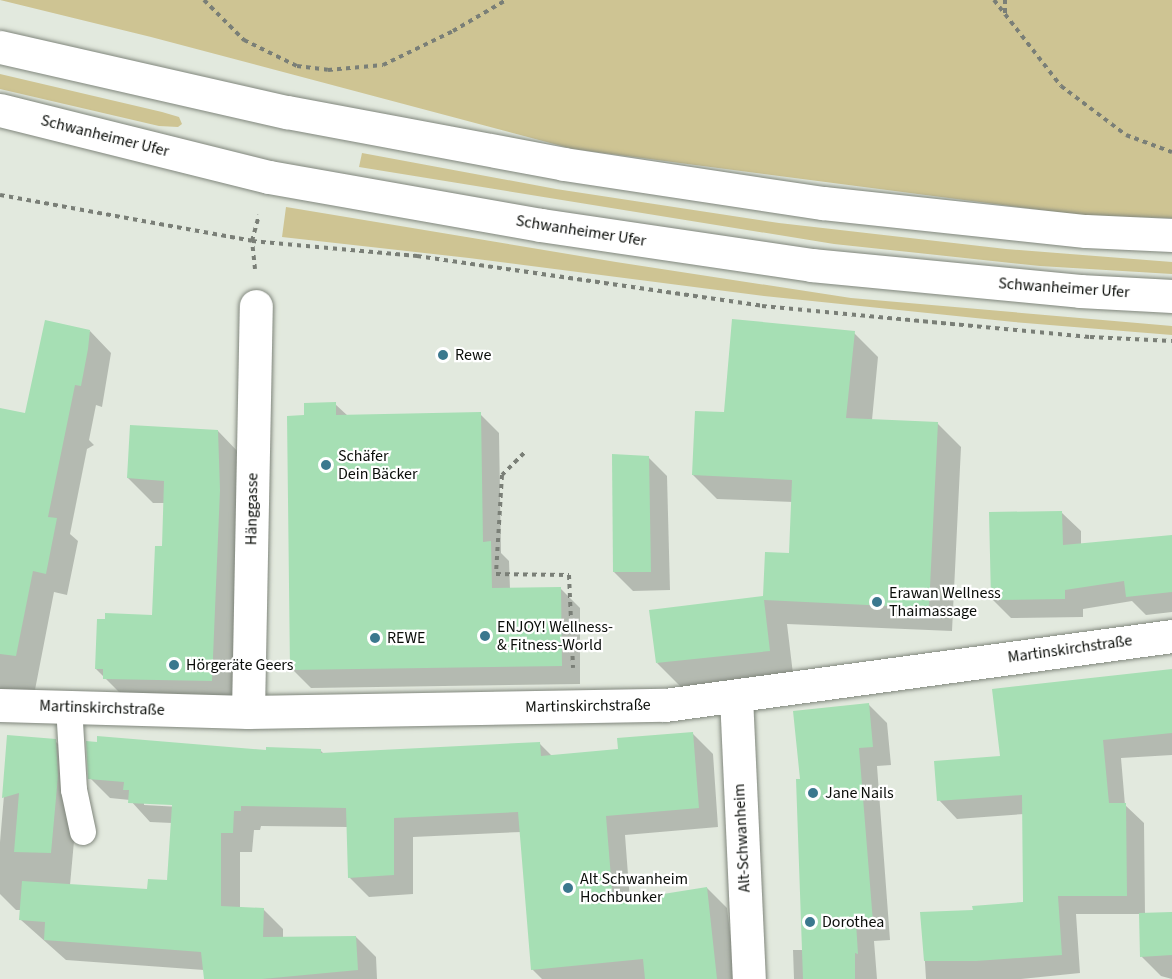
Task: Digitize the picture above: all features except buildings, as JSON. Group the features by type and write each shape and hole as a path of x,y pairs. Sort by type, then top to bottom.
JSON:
{"main road":[{"path":"0,47 287,112 564,164 823,203 1086,231 1172,235"},
{"name":"Schwanheimer Ufer","path":"0,110 269,177 541,225 811,265 1080,291 1172,296"},
{"name":"Hänggasse","path":"248,712 255,306"},
{"name":"Martinskirchstraße","path":"0,705 248,712 665,705 1172,636"},
{"name":"Alt-Schwanheim","path":"736,696 749,979"}],"lane":[{"path":"69,706 74,790 83,832"}],"path":[{"path":"204,0 244,40 297,66 328,70 383,65 453,31 506,0"},
{"path":"994,0 1061,86 1126,135 1172,152"},
{"path":"1005,0 1005,14"},
{"path":"0,195 252,242 417,256 762,306 1090,337 1172,341"},
{"path":"524,453 502,475 496,574 569,574 574,707"}],"shaded area":[{"path":"0,0 1172,0 1172,218 1086,216 573,149 151,37"},
{"path":"0,74 162,112 179,117 182,124 178,127 159,126 0,89"},
{"path":"362,153 556,189 779,223 1006,249 1172,262 1172,274 1040,266 834,244 359,167"},
{"path":"286,207 616,262 851,298 1172,326 1172,335 1014,322 764,296 469,258 282,237"}],"place":[{"name":"Rewe","path":"443,355"},
{"name":"Schäfer Dein Bäcker","path":"326,465"},
{"name":"Erawan Wellness Thaimassage","path":"877,602"},
{"name":"ENJOY! Wellness- & Fitness-World","path":"485,636"},
{"name":"REWE","path":"375,638"},
{"name":"Hörgeräte Geers","path":"174,665"},
{"name":"Jane Nails","path":"813,793"},
{"name":"Alt Schwanheim Hochbunker","path":"568,888"},
{"name":"Dorothea","path":"810,922"}]}
